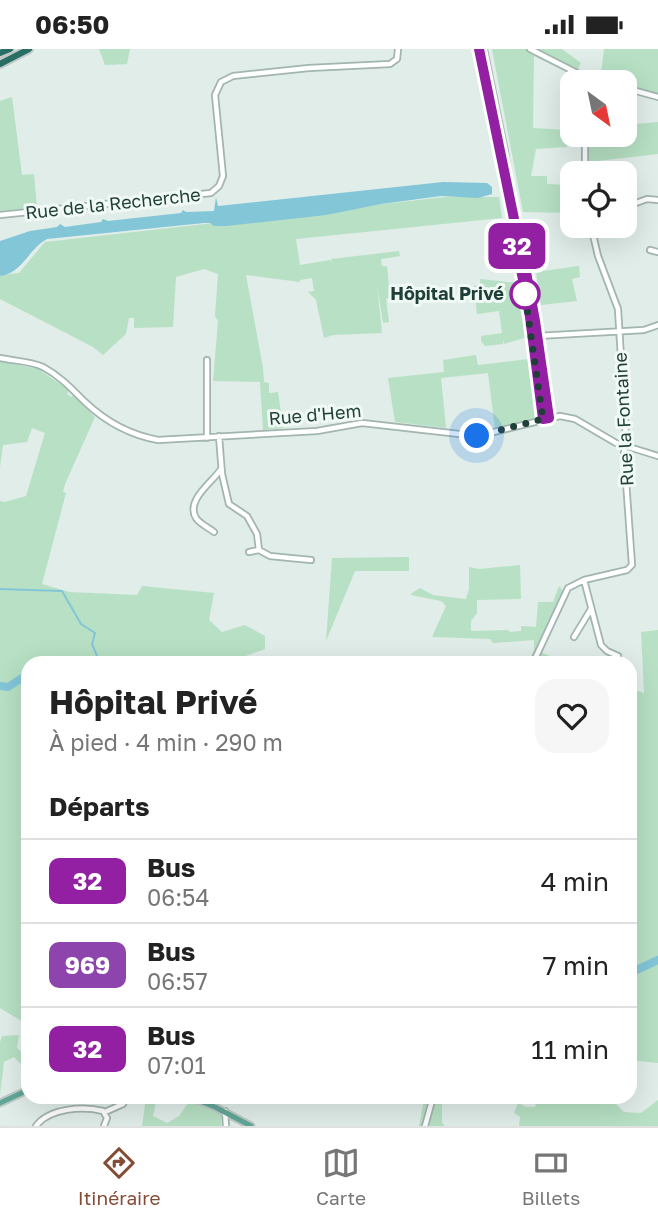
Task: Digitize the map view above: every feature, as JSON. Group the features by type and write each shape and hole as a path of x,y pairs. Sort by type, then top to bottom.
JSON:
{"highway":[{"path":"0,53 10,49"},
{"path":"0,64 29,49"}],"main road":[{"path":"0,1103 21,1093"},
{"path":"208,1104 251,1126"}],"street":[{"name":"Rue de la Recherche","path":"0,215 211,193 218,188 223,176 215,95 223,81 231,76 307,68 390,64 397,59 398,49"},
{"path":"478,49 501,161 509,187 514,232 535,337 546,418"},
{"path":"484,49 501,161"},
{"path":"530,49 570,70"},
{"path":"637,91 658,97"},
{"path":"637,203 647,199 658,200"},
{"name":"Rue la Fontaine","path":"536,656 568,588 584,580 627,570 631,566 618,306 598,256 594,238"},
{"path":"650,250 658,253"},
{"path":"535,337 646,329 658,325"},
{"name":"Rue d'Hem","path":"0,358 35,364 46,369 63,380 96,411 137,435 165,441 317,431 362,423 477,436 563,416 572,418 605,438 658,456"},
{"path":"206,360 207,437"},
{"path":"219,436 229,504 247,516 256,531 259,550"},
{"path":"214,533 198,520 195,509 201,492 222,469"},
{"path":"249,552 259,550 270,556 311,561"},
{"path":"584,580 601,645 618,656"},
{"path":"574,637 591,608"},
{"path":"36,1126 43,1119 71,1109 97,1109 105,1112 123,1104"},
{"path":"425,1126 431,1104"},
{"path":"225,1111 226,1126"},
{"path":"104,1126 107,1118 105,1112"}],"green space":[{"path":"99,49 130,49 127,64 105,65"},
{"path":"492,49 562,49 581,63 578,70 563,70 534,56 533,128 560,130 560,147 567,147 536,149 531,176 547,176 547,184 560,185 560,213 523,212"},
{"path":"604,49 658,49 658,97 637,92 637,70 601,70"},
{"path":"12,97 22,175 34,174 37,208 0,211 0,101"},
{"path":"658,122 658,154 588,161 588,147 637,147 637,124"},
{"path":"445,197 499,197 502,218 296,239 300,265 330,260 332,263 331,259 399,251 400,256 381,259 382,266 387,266 390,298 386,299 389,322 383,323 377,284 382,333 333,335 324,338 316,300 308,292 314,291 312,278 300,282 246,275 264,382 269,383 269,393 278,392 283,428 263,430 260,382 213,381 218,321 215,316 218,274 204,269 176,277 173,327 134,328 134,318 129,318 126,334 103,355 93,347 0,299 0,275 19,273 45,242"},
{"path":"507,224 517,273 511,273 502,229 493,230 493,226"},
{"path":"579,266 580,277 572,279 577,301 541,305 536,272"},
{"path":"480,279 518,283 527,337 504,344 503,339 503,344 485,346 481,336 502,333 499,311 477,314 474,286 480,284"},
{"path":"476,355 478,365 529,359 536,418 495,429 488,373 441,378 446,428 395,422 388,378 444,372 443,360"},
{"path":"0,361 38,369 69,390 67,394 71,397 73,395 95,417 65,484 63,492 66,493 42,584 69,592 137,595 142,586 214,593 209,620 222,632 245,625 265,636 265,649 246,656 21,656 21,1021 0,1008 0,501 26,496 45,433 32,428 27,442 3,445 0,467"},
{"path":"409,557 409,571 355,571 326,641 332,558"},
{"path":"520,565 521,599 477,600 477,613 471,621 471,631 510,632 521,631 521,626 536,627 538,602 553,602 559,586 567,596 540,652 550,656 531,656 534,640 493,643 490,639 432,637 446,606 441,601 411,595 412,593 420,588 433,595 466,599 469,567 479,569"},
{"path":"658,630 658,1063 637,1061 637,690 644,693 641,632"},
{"path":"19,1035 17,1048 21,1052 21,1064 14,1057 4,1062 0,1095 0,1042 2,1036"},
{"path":"658,1100 658,1126 519,1126 520,1117 514,1113 518,1104 535,1107 536,1104 616,1104 624,1112 641,1113"},
{"path":"156,1104 153,1116 167,1123 179,1116 187,1104 200,1104 221,1113 221,1126 142,1126 145,1105"},
{"path":"423,1104 442,1104 442,1123 445,1126 419,1126"}],"water":[{"path":"443,182 487,183 492,187 492,194 478,198 441,196 326,215 226,226 204,223 47,239 40,243 20,266 0,276 0,241 60,224 65,227 101,222 103,219 108,221 181,213 183,210 214,211 216,197 218,206"}],"waterway":[{"path":"0,589 62,591 81,624 95,633 92,644 97,656"},
{"path":"0,686 8,687 21,679"},
{"path":"637,970 658,960"}],"bus line":[{"name":"32","path":"479,49 503,172 509,187 543,419 549,418 518,228"}],"place":[{"name":"Hôpital Privé","path":"525,294"}],"route":[{"path":"477,436 543,419 525,294"}]}
